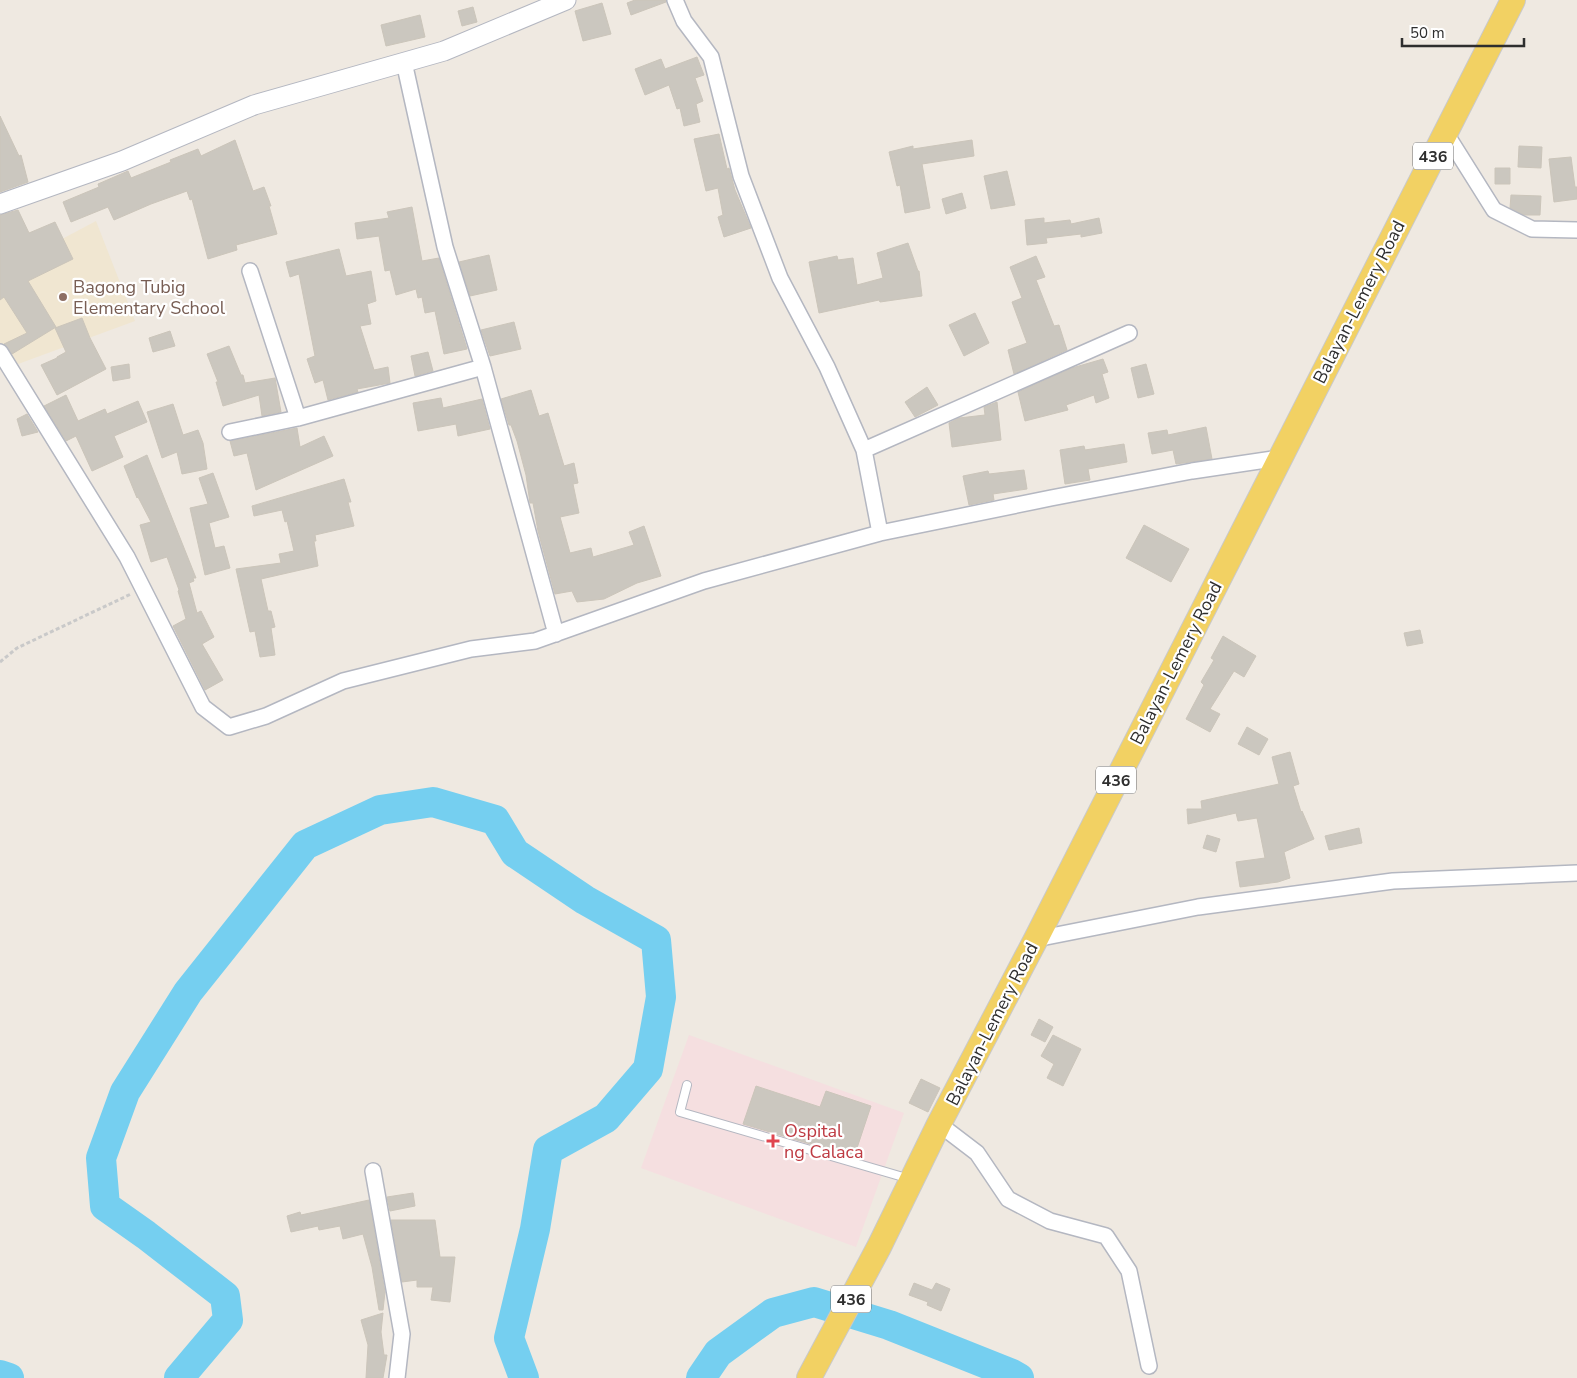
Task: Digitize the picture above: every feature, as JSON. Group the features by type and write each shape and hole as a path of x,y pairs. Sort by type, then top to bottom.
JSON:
{"main road":[{"name":"Balayan-Lemery Road","path":"809,1378 879,1247 939,1124 1036,939 1513,0"}],"street":[{"path":"675,0 684,21 711,57 741,176 780,278 828,367 864,450 880,533"},
{"path":"0,204 122,161 254,105 444,51 557,2"},
{"path":"404,62 445,247 483,367 556,634"},
{"path":"1445,132 1494,210 1532,229 1577,230"},
{"path":"250,271 298,418"},
{"path":"864,450 1129,333"},
{"path":"0,352 127,557 202,707 229,727 266,716 343,681 471,649 535,641 704,581 880,533 1192,471 1280,458"},
{"path":"230,432 298,418 483,367"},
{"path":"1036,939 1198,907 1393,881 1577,873"},
{"path":"939,1124 977,1153 1008,1200 1050,1220 1106,1236 1129,1271 1149,1366"},
{"path":"373,1171 402,1334 397,1378"}],"lane":[{"path":"687,1085 680,1112 912,1180"}],"path":[{"path":"0,662 17,648 143,588"}],"shaded area":[{"name":"Bagong Tubig Elementary School","path":"96,221 135,321 10,367 0,350 0,272"},
{"name":"Ospital ng Calaca","path":"689,1035 904,1113 856,1247 641,1168"}],"building":[{"path":"635,0 666,0 666,2 631,15 627,3"},
{"path":"602,3 611,34 583,41 575,11"},
{"path":"473,7 477,22 462,26 458,11"},
{"path":"420,15 425,37 386,46 381,25"},
{"path":"697,57 704,75 695,78 703,101 696,104 700,122 684,126 680,108 677,109 669,85 645,95 635,69 661,59 665,69"},
{"path":"0,116 19,156 21,155 28,182 0,192"},
{"path":"719,134 727,169 729,168 735,190 751,228 724,237 718,217 723,215 718,188 706,191 694,139"},
{"path":"235,140 253,191 264,187 271,206 269,206 277,234 236,245 237,250 208,259 192,199 190,200 187,191 114,220 108,207 71,222 63,202 99,187 98,184 128,171 131,178 198,149 201,156"},
{"path":"972,140 974,156 922,164 930,208 905,213 900,185 897,186 889,152 913,146 913,149"},
{"path":"1519,146 1542,147 1541,168 1518,167"},
{"path":"1571,157 1575,187 1577,187 1577,199 1554,202 1549,159"},
{"path":"1495,168 1510,168 1510,184 1495,184"},
{"path":"1007,171 1015,205 991,209 984,176"},
{"path":"962,193 966,208 946,214 942,199"},
{"path":"1511,195 1541,196 1540,215 1524,215 1510,208"},
{"path":"412,207 422,261 439,258 467,349 444,354 435,311 425,313 422,297 418,298 416,289 396,295 390,270 385,271 379,236 357,239 355,223 389,218 387,212"},
{"path":"18,210 29,233 55,222 73,259 28,281 56,327 12,354 4,344 27,333 4,297 0,300 0,215"},
{"path":"1044,218 1044,223 1070,220 1071,224 1099,218 1102,233 1081,237 1081,234 1046,238 1047,243 1027,245 1025,220"},
{"path":"908,243 919,271 922,296 880,302 879,300 819,313 809,262 837,256 838,260 853,258 857,285 883,278 877,253"},
{"path":"339,249 346,276 371,271 376,301 367,304 371,324 360,326 374,370 388,367 390,383 357,389 358,392 328,400 323,380 315,383 307,359 315,356 299,274 290,277 286,262"},
{"path":"489,255 497,290 470,296 459,262"},
{"path":"1036,256 1045,277 1036,280 1054,326 1059,325 1067,350 1014,374 1008,350 1027,343 1012,302 1022,298 1010,267"},
{"path":"975,313 989,343 964,356 949,325"},
{"path":"82,318 106,369 57,395 41,365 66,352 55,328"},
{"path":"514,322 521,349 490,356 481,330"},
{"path":"170,331 175,346 153,352 149,338"},
{"path":"229,346 245,383 275,378 281,412 262,416 259,395 223,406 216,382 218,382 207,354"},
{"path":"428,352 433,371 415,376 411,356"},
{"path":"1103,359 1108,372 1102,374 1109,398 1096,403 1094,395 1066,405 1068,410 1025,421 1018,392 1072,368"},
{"path":"129,364 130,378 113,381 111,367"},
{"path":"1146,364 1154,394 1138,398 1131,368"},
{"path":"927,387 938,405 915,417 905,402"},
{"path":"531,390 539,416 548,413 564,466 574,463 578,483 573,484 579,513 560,517 570,553 591,548 593,557 634,545 629,532 644,526 661,576 637,583 604,599 577,602 572,591 555,594 538,531 533,503 530,503 526,475 517,441 511,425 509,425 501,399"},
{"path":"66,395 78,421 105,409 107,414 138,401 147,422 114,436 123,457 92,471 76,436 66,441 44,406"},
{"path":"441,398 443,408 482,399 490,429 458,436 456,424 418,431 413,403"},
{"path":"997,402 1001,440 952,447 949,423 959,418 985,415 984,407"},
{"path":"173,404 183,435 198,430 203,443 207,469 182,474 177,452 162,458 147,412"},
{"path":"27,414 38,432 22,436 17,419"},
{"path":"1206,427 1212,459 1176,464 1173,450 1152,454 1148,433 1167,430 1168,435"},
{"path":"297,428 300,447 324,436 333,456 256,490 247,453 234,456 230,441"},
{"path":"1124,444 1127,462 1088,469 1090,480 1065,484 1060,450 1084,446 1085,450"},
{"path":"147,455 196,578 193,578 194,581 189,583 197,613 201,611 214,637 202,644 223,680 205,690 173,626 186,619 179,590 167,557 151,562 140,525 151,522 137,498 124,466"},
{"path":"1024,470 1027,489 993,494 994,500 969,505 963,476 988,471 989,474"},
{"path":"213,473 229,517 209,523 215,548 224,546 230,568 205,575 190,508 208,504 199,478"},
{"path":"344,479 351,502 348,502 354,526 315,535 316,541 314,541 318,566 261,579 268,611 271,611 275,627 271,628 275,655 260,657 255,631 250,632 236,569 281,563 279,554 294,551 287,521 285,522 282,510 254,516 252,506"},
{"path":"1144,525 1189,549 1171,582 1126,558"},
{"path":"1420,630 1423,643 1407,646 1404,633"},
{"path":"1223,636 1256,656 1244,677 1234,671 1210,709 1220,714 1210,732 1186,719 1204,685 1201,682 1214,660 1211,658"},
{"path":"1247,727 1268,739 1259,755 1238,744"},
{"path":"1290,752 1299,784 1293,786 1301,812 1314,839 1284,852 1290,878 1278,882 1240,887 1236,862 1265,858 1257,818 1238,821 1236,813 1188,824 1187,809 1202,809 1201,801 1279,784 1272,757"},
{"path":"1359,828 1362,843 1329,850 1325,836"},
{"path":"1207,835 1220,839 1216,852 1203,848"},
{"path":"1039,1019 1053,1027 1045,1042 1031,1035"},
{"path":"1053,1035 1081,1049 1063,1086 1047,1078 1054,1064 1041,1056"},
{"path":"921,1079 940,1088 928,1112 909,1103"},
{"name":"Ospital ng Calaca","path":"756,1086 820,1107 826,1091 871,1106 854,1157 743,1124"},
{"path":"413,1193 415,1206 390,1211 387,1197"},
{"path":"369,1200 385,1292 383,1310 379,1310 372,1267 363,1234 343,1239 340,1226 319,1230 318,1226 291,1232 287,1216 300,1212 301,1215"},
{"path":"391,1220 435,1220 440,1257 455,1257 450,1302 431,1300 433,1287 417,1287 417,1280 402,1282"},
{"path":"914,1283 932,1290 936,1283 950,1289 941,1311 927,1305 928,1302 909,1295"},
{"path":"383,1313 381,1332 384,1355 387,1355 383,1378 366,1378 368,1345 361,1320"}],"waterway":[{"path":"179,1378 228,1320 225,1296 105,1206 101,1158 125,1092 188,992 305,845 380,810 433,802 495,820 515,853 585,900 656,940 661,997 648,1069 606,1118 548,1150 535,1229 509,1338 524,1378"},
{"path":"701,1378 718,1353 773,1313 814,1302 889,1325 1019,1378"},
{"path":"0,1375 9,1378"}],"place":[{"name":"Bagong Tubig Elementary School","path":"63,297"},
{"name":"Ospital ng Calaca","path":"773,1141"}]}
